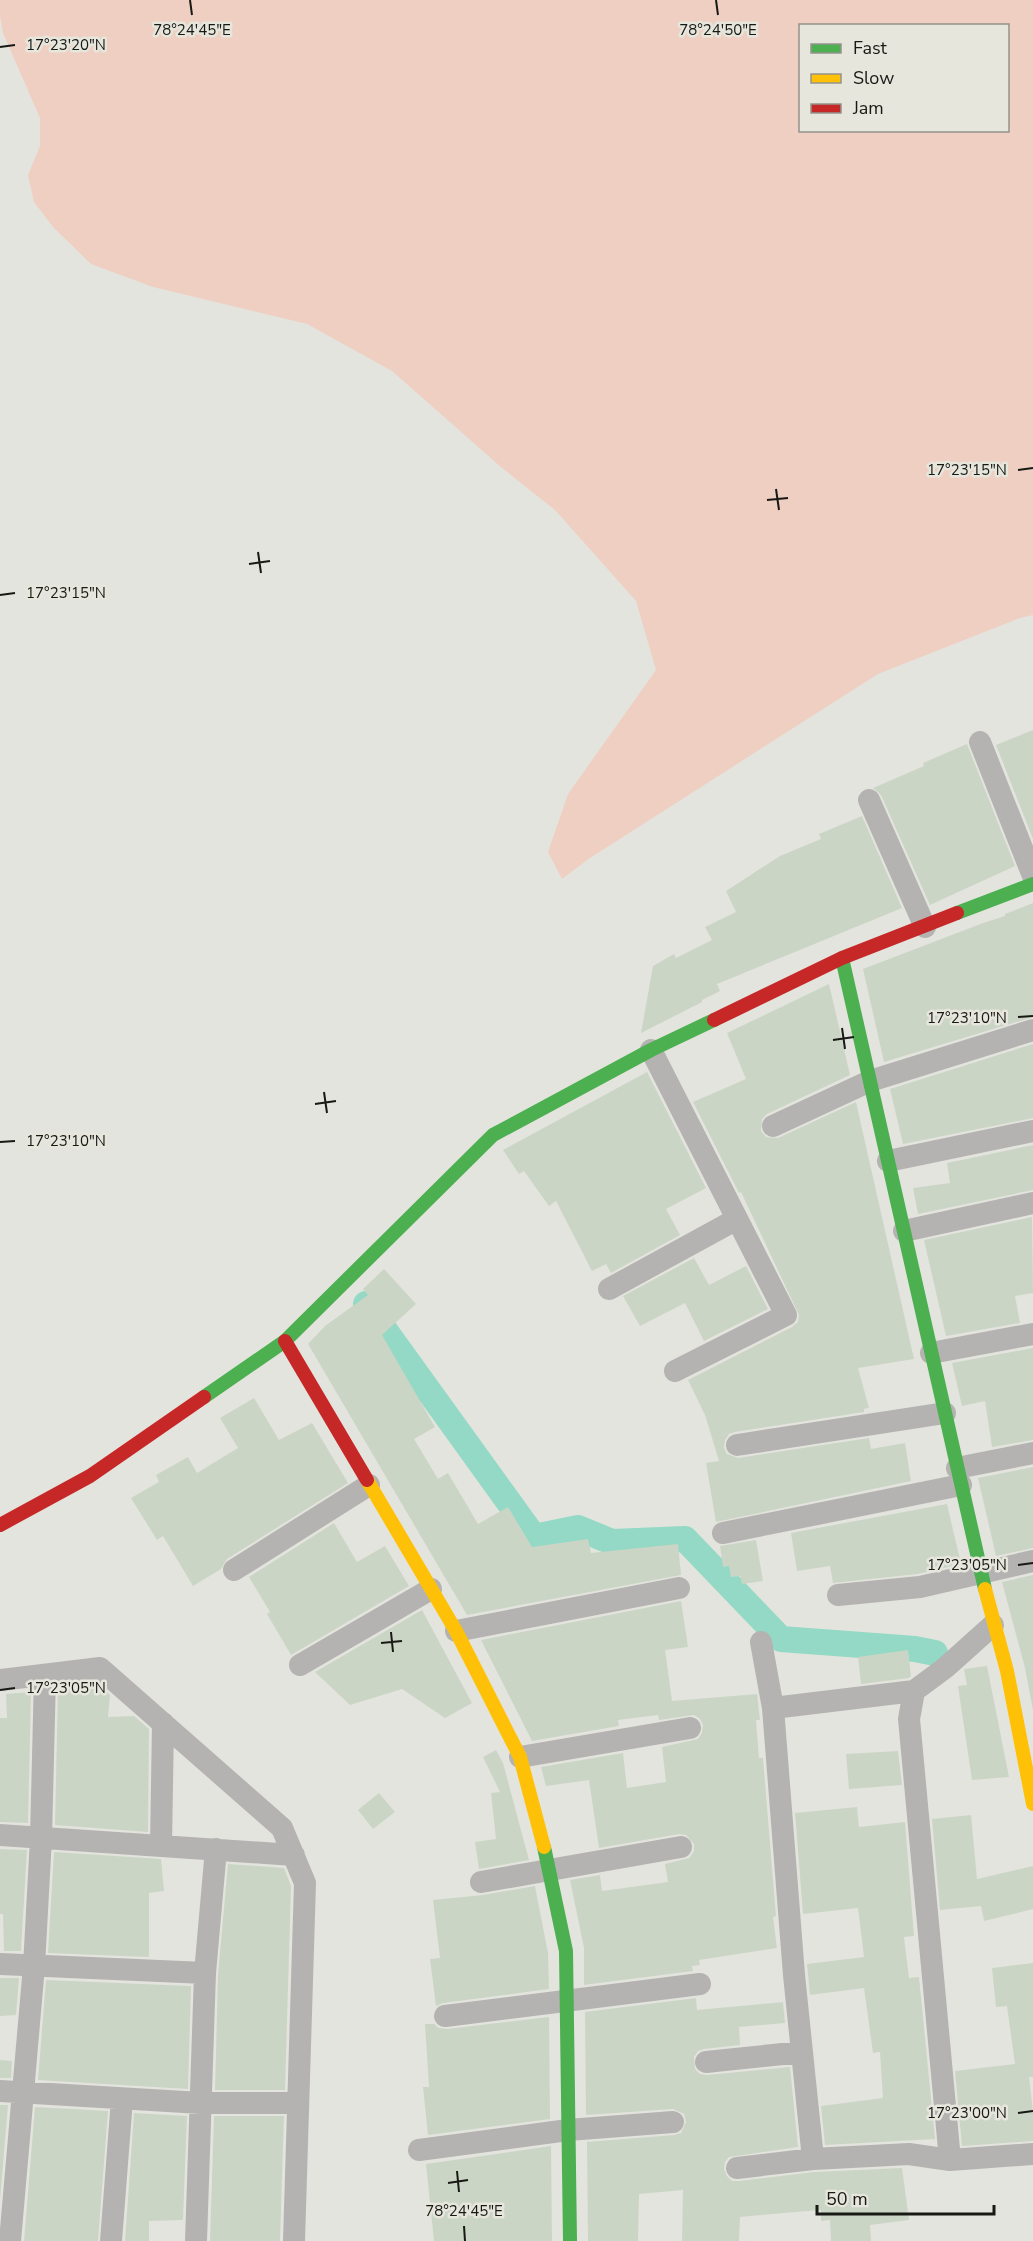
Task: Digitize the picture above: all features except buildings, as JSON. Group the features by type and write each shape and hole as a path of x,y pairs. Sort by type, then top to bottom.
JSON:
{"street":[{"path":"980,742 1033,876"},
{"path":"869,800 925,927"},
{"path":"0,1525 90,1476 285,1341 493,1135 651,1050 842,958 1033,884"},
{"path":"842,958 993,1625 1007,1671 1029,1763 1033,1804"},
{"path":"773,1126 870,1081 1033,1030"},
{"path":"651,1050 786,1315 675,1371"},
{"path":"888,1161 1033,1131"},
{"path":"904,1231 1033,1203"},
{"path":"609,1288 737,1219"},
{"path":"932,1353 1033,1334"},
{"path":"285,1341 456,1631 520,1757 550,1869 566,1951 570,2241"},
{"path":"737,1445 945,1413"},
{"path":"723,1533 959,1476 1033,1453"},
{"path":"234,1570 369,1485"},
{"path":"838,1595 920,1587 981,1571 1033,1561"},
{"path":"456,1631 679,1588"},
{"path":"300,1665 431,1589"},
{"path":"772,1708 914,1691 945,1668 993,1625"},
{"path":"761,1642 772,1708 813,2158"},
{"path":"0,1680 100,1668 282,1828 305,1882 294,2241"},
{"path":"10,2241 34,1966 41,1838 45,1676"},
{"path":"914,1691 909,1719 950,2160"},
{"path":"161,1846 163,1723"},
{"path":"520,1757 690,1728"},
{"path":"0,1835 294,1855"},
{"path":"481,1882 681,1847"},
{"path":"196,2241 205,1973 216,1849"},
{"path":"0,1964 205,1973"},
{"path":"444,2016 700,1984"},
{"path":"706,2062 802,2052"},
{"path":"0,2091 201,2103 298,2103"},
{"path":"111,2241 122,2099"},
{"path":"419,2150 568,2130 673,2122"},
{"path":"736,2168 813,2158 909,2154 950,2160 1033,2154"}],"shaded area":[{"path":"0,0 1033,0 1033,615 1020,618 878,674 590,858 562,879 548,852 568,794 656,670 636,601 555,510 502,468 392,371 307,324 153,287 91,264 53,227 34,202 28,175 40,146 40,118 3,33"}],"waterway":[{"path":"366,1304 534,1537 578,1528 612,1542 685,1539 781,1639 915,1649 935,1653"}],"traffic: fast":[{"path":"957,913 1033,884"},
{"path":"842,958 985,1589"},
{"path":"204,1397 285,1341 493,1135 651,1050 714,1020"},
{"path":"544,1847 566,1951 570,2241"}],"traffic: slow":[{"path":"367,1480 456,1631 520,1757 544,1847"},
{"path":"985,1589 1007,1671 1033,1804"}],"traffic: jam":[{"path":"714,1020 842,958 957,913"},
{"path":"285,1341 367,1480"},
{"path":"0,1525 90,1476 204,1397"}]}
